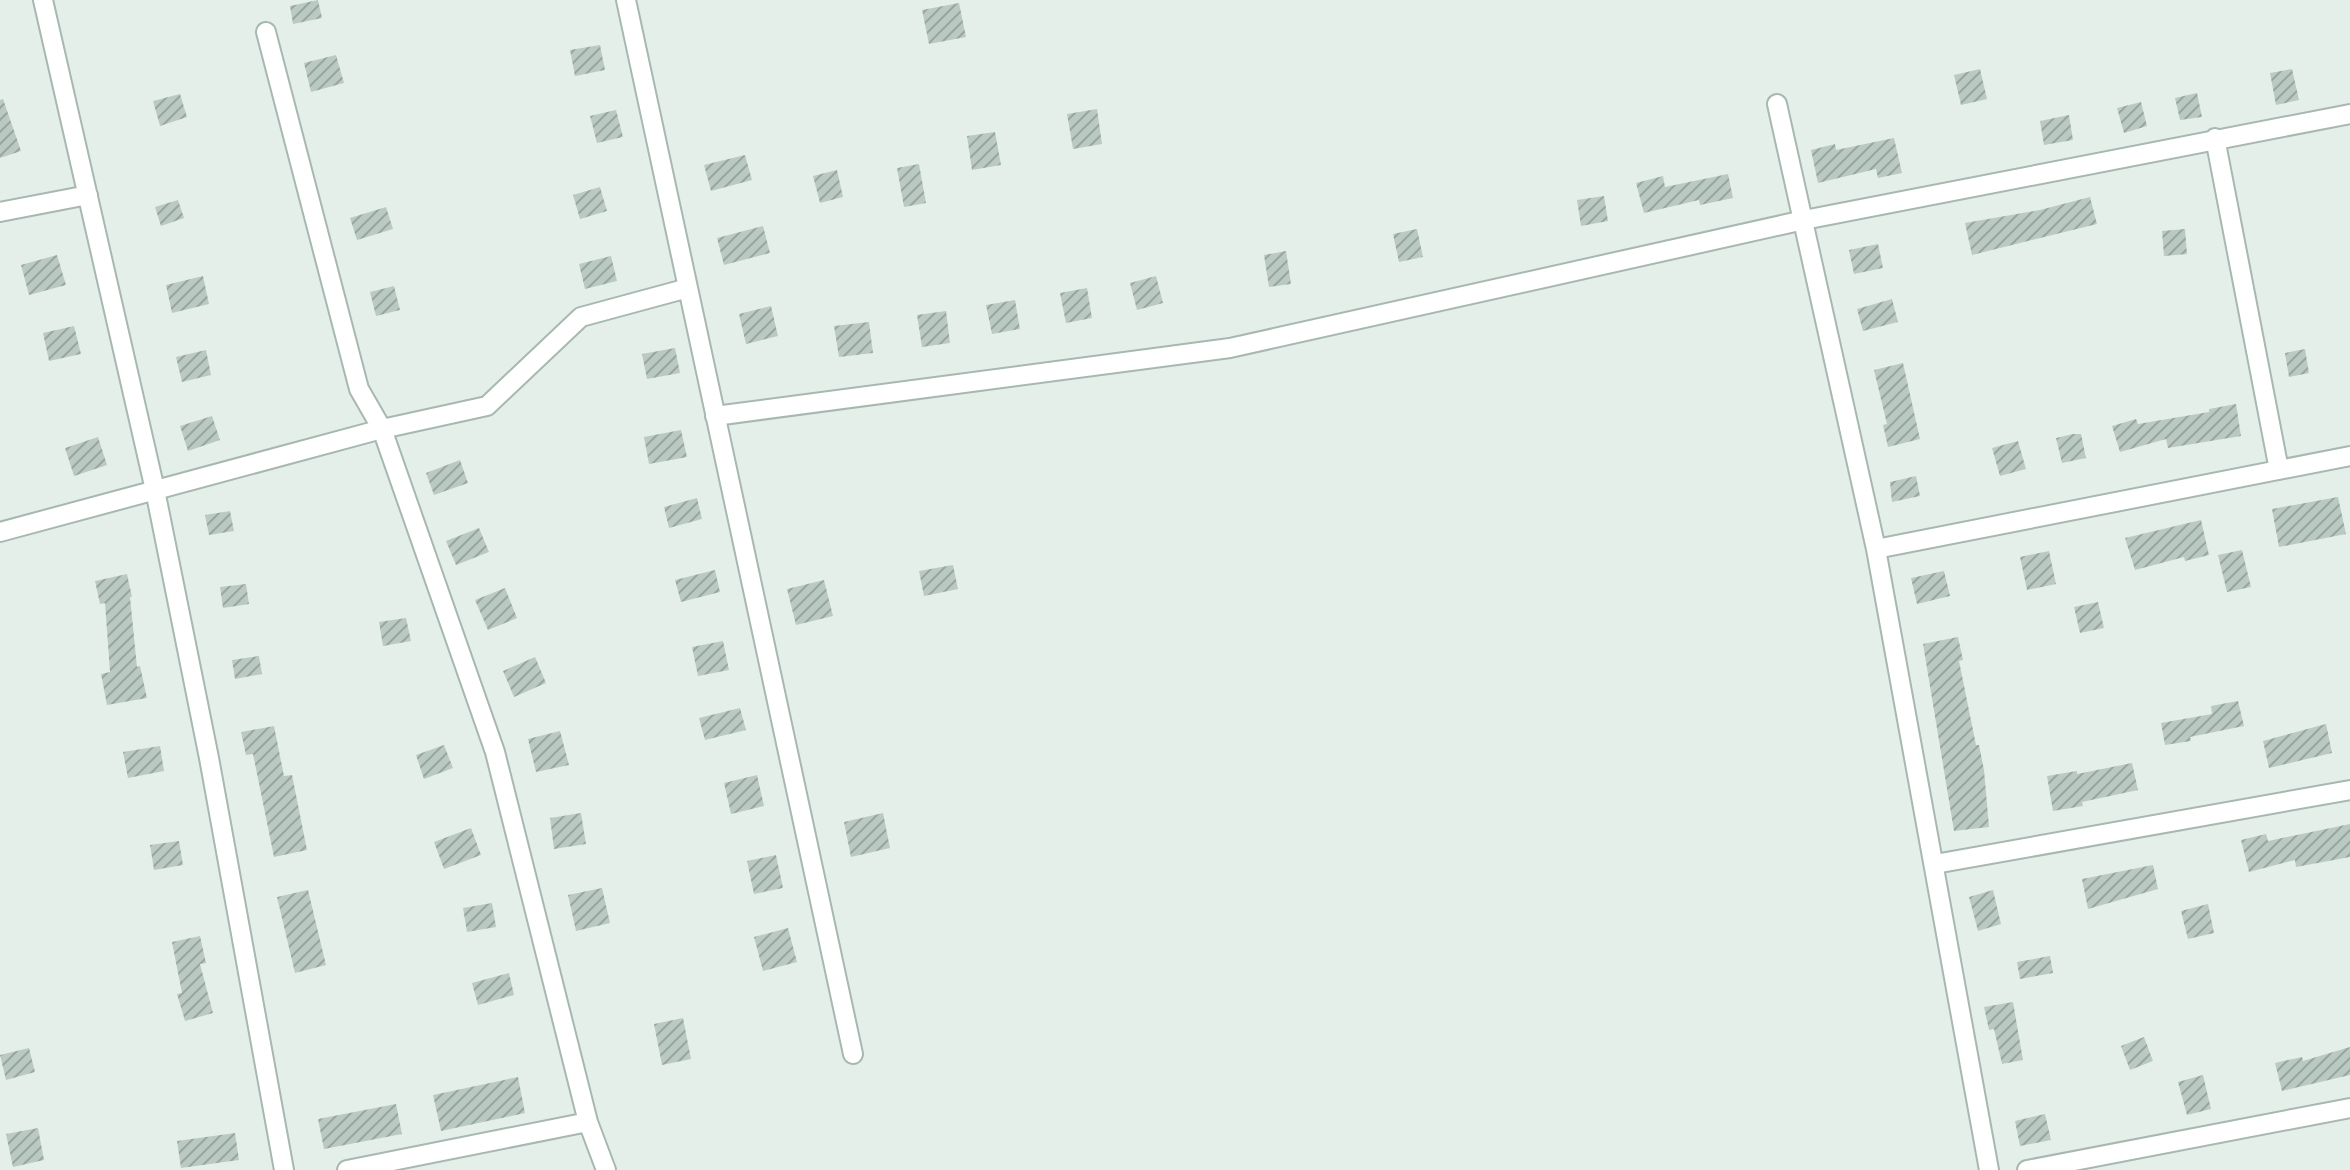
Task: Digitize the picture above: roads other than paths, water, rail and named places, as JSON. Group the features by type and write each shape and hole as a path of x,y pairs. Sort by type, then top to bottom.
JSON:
{"street":[{"path":"43,0 155,490 209,758 284,1170"},
{"path":"626,0 853,1054"},
{"path":"266,32 359,389 382,429 495,752 588,1122 606,1170"},
{"path":"1777,104 1876,549 1989,1170"},
{"path":"715,416 1230,348 1804,220 2350,114"},
{"path":"2215,138 2279,470"},
{"path":"0,212 88,195"},
{"path":"0,532 382,429 487,406 581,317 688,288"},
{"path":"1876,549 2350,456"},
{"path":"1935,864 2350,790"},
{"path":"2027,1170 2350,1108"},
{"path":"347,1170 588,1122"}]}
